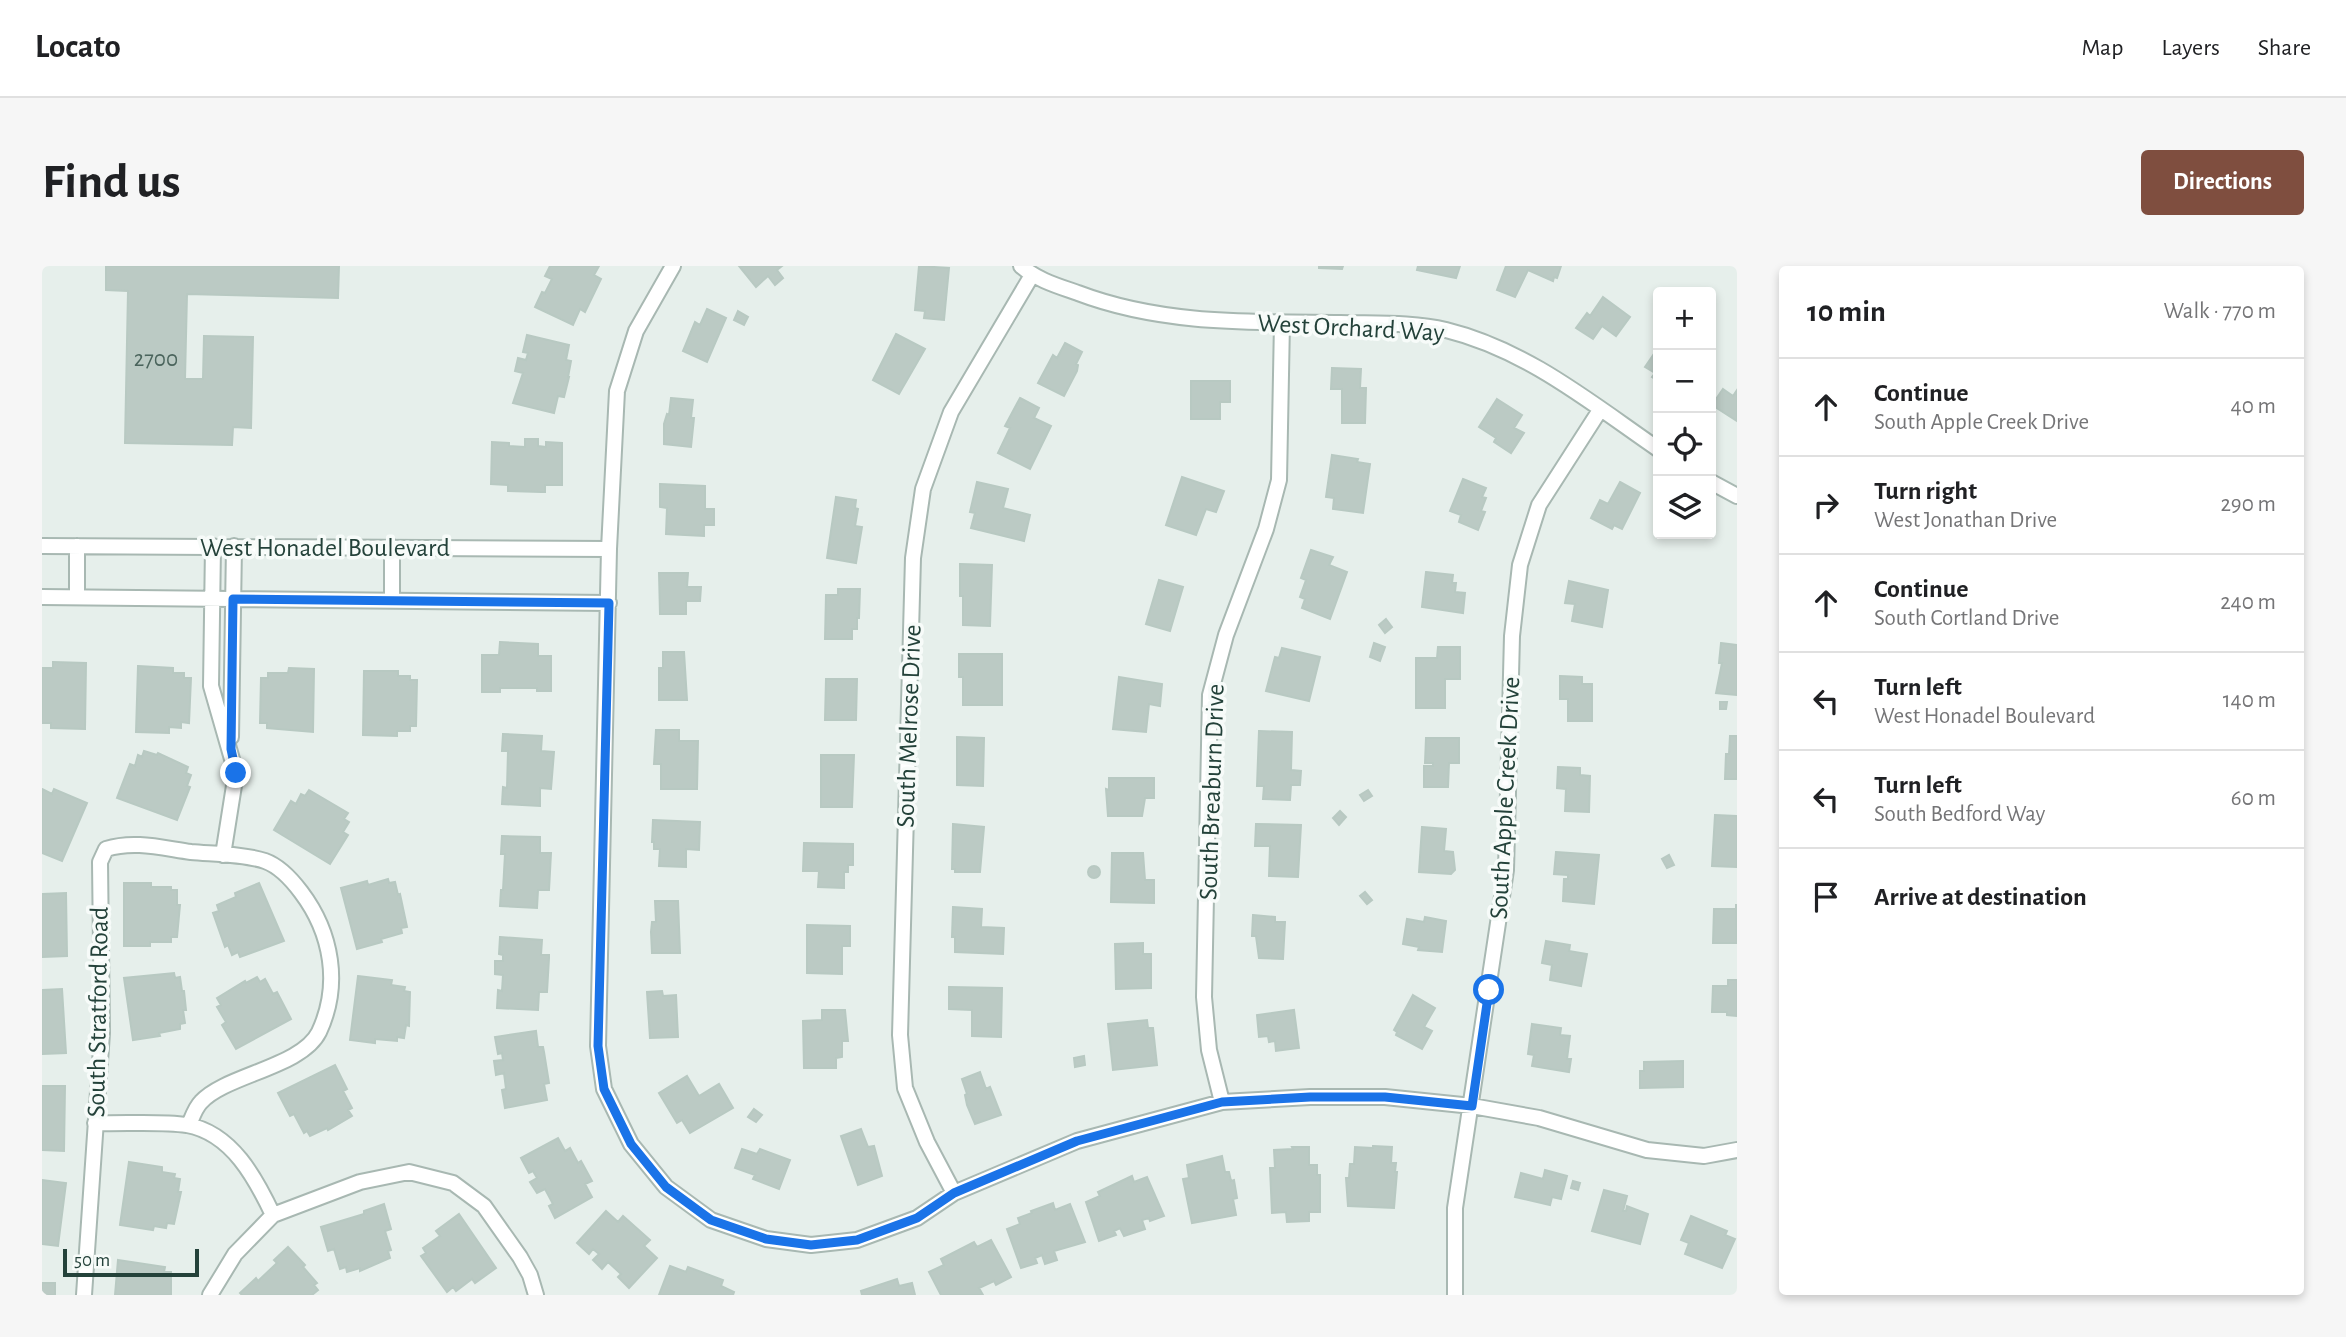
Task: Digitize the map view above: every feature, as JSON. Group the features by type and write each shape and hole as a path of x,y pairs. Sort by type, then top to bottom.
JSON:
{"street":[{"path":"673,266 636,331 617,391 609,549 598,1046 604,1089 631,1144 666,1187 711,1220 766,1239 811,1245 857,1240 917,1218 954,1193 1077,1141 1222,1102 1310,1097 1385,1097 1472,1106 1539,1118 1647,1150 1704,1156 1737,1150"},
{"name":"West Orchard Way","path":"1026,271 1101,302 1178,318 1388,324 1445,330 1500,348 1541,368 1653,446"},
{"name":"South Melrose Drive","path":"954,1193 927,1142 905,1088 900,1035 913,558 923,489 951,412 1026,271"},
{"name":"South Breaburn Drive","path":"1222,1102 1209,1050 1204,997 1210,695 1226,635 1266,529 1279,480 1282,322"},
{"name":"South Apple Creek Drive","path":"1455,1293 1455,1208 1506,870 1512,636 1520,565 1539,505 1601,410"},
{"path":"1716,485 1737,496"},
{"name":"West Honadel Boulevard","path":"42,546 609,549"},
{"path":"77,546 77,597"},
{"path":"189,1125 200,1102 218,1090 310,1045 318,1035 330,1004 332,973 325,937 313,908 290,878 266,861 223,855 236,773 211,686 213,547"},
{"path":"231,749 234,547"},
{"path":"392,547 392,600"},
{"name":"West Honadel Boulevard","path":"42,597 609,603"},
{"name":"South Stratford Road","path":"85,1295 102,1033 100,862 106,849 118,845 141,845 223,855"},
{"path":"95,1123 189,1125 216,1137 256,1178 273,1215"},
{"path":"210,1295 235,1254 273,1215 360,1182 409,1172 453,1182 471,1194 495,1221 530,1275 536,1295"}],"building":[{"path":"106,266 339,266 338,298 187,294 185,379 203,379 204,336 253,337 251,428 233,427 232,445 125,443 128,291 106,290"},
{"path":"550,266 599,266 594,275 601,279 585,312 580,309 573,325 535,307 552,279 545,276"},
{"path":"739,266 782,266 777,270 783,278 775,285 768,276 756,287"},
{"path":"919,266 949,268 944,320 924,318 925,311 915,310"},
{"path":"1319,266 1343,266 1342,269"},
{"path":"1418,266 1460,266 1456,278 1417,270"},
{"path":"1506,266 1561,266 1557,278 1554,277 1553,281 1528,270 1515,297 1497,290"},
{"path":"1603,297 1630,317 1616,336 1602,326 1593,339 1576,328 1587,313 1590,316"},
{"path":"707,309 726,318 707,362 683,351 695,322 700,325"},
{"path":"738,311 748,317 744,325 734,320"},
{"path":"896,334 925,349 899,394 873,380"},
{"path":"527,335 569,345 566,360 571,361 569,377 564,397 558,396 554,413 513,403 523,373 515,371 518,358 526,360 528,353 523,352"},
{"path":"1065,343 1082,352 1076,364 1077,371 1064,396 1038,383 1053,355 1057,358"},
{"path":"1653,355 1653,372 1645,367"},
{"path":"1332,368 1361,369 1360,388 1366,388 1365,423 1342,423 1342,389 1331,389"},
{"path":"1191,381 1230,381 1230,402 1220,402 1220,419 1191,419"},
{"path":"1723,389 1733,396 1737,390 1737,421 1716,408 1716,399"},
{"path":"671,398 693,400 691,447 664,444 664,424 667,414 669,415"},
{"path":"1020,398 1039,408 1034,418 1051,426 1030,469 998,453 1010,428 1005,426"},
{"path":"1497,399 1522,415 1514,428 1524,433 1511,453 1494,442 1496,438 1479,427"},
{"path":"525,439 538,439 538,446 546,447 546,442 562,443 562,485 545,485 545,492 541,492 508,491 508,485 491,484 492,442 525,447"},
{"path":"1332,455 1370,464 1363,513 1333,509 1334,498 1326,497"},
{"path":"1182,477 1224,491 1216,512 1206,509 1196,535 1166,525"},
{"path":"1463,479 1486,488 1482,497 1486,498 1481,511 1485,512 1478,530 1459,522 1461,515 1450,511"},
{"path":"977,482 1008,489 1003,508 1030,515 1024,541 971,528 975,513 970,512"},
{"path":"1620,482 1640,493 1622,529 1614,525 1612,529 1591,518 1600,500 1608,504"},
{"path":"660,484 705,486 705,509 714,509 714,525 704,525 704,536 666,534 667,508 660,507"},
{"path":"836,497 856,500 855,508 858,509 855,526 862,527 856,563 827,558"},
{"path":"1311,550 1333,557 1329,565 1347,572 1330,619 1302,608 1305,599 1300,597 1306,580 1301,578"},
{"path":"960,564 992,565 990,626 963,625"},
{"path":"1426,572 1453,575 1455,592 1465,593 1463,613 1422,607"},
{"path":"659,573 688,573 687,587 701,587 700,601 686,601 686,614 660,614"},
{"path":"1159,580 1183,587 1170,631 1146,624"},
{"path":"1569,581 1608,590 1602,627 1572,621 1575,604 1565,603"},
{"path":"838,589 860,589 859,618 857,629 852,629 852,639 825,639 826,595 838,595"},
{"path":"1386,619 1392,627 1385,633 1379,625"},
{"path":"500,642 538,644 538,656 551,656 551,691 537,691 537,688 500,688 500,692 482,692 482,655 499,655"},
{"path":"1374,643 1385,647 1380,661 1370,657"},
{"path":"1721,643 1737,645 1737,695 1716,693 1722,663 1719,663"},
{"path":"1438,647 1460,647 1460,679 1445,679 1445,708 1416,708 1416,658 1437,658"},
{"path":"1282,648 1320,657 1309,701 1266,691 1275,657 1279,658"},
{"path":"663,652 684,652 687,700 659,700 659,668 663,668"},
{"path":"959,654 1002,654 1002,705 963,705 963,677 959,677"},
{"path":"53,662 86,663 85,729 51,728 51,723 42,723 42,668 53,668"},
{"path":"138,666 173,668 173,673 184,673 184,678 191,678 189,723 181,722 181,728 169,727 169,733 136,732"},
{"path":"289,668 314,669 313,732 267,728 267,723 260,723 261,678 268,678 268,673 288,673"},
{"path":"364,671 398,671 398,676 410,676 410,680 417,680 416,726 410,726 410,731 397,731 397,736 363,735"},
{"path":"1560,676 1582,677 1582,684 1592,684 1592,721 1568,721 1568,699 1560,699"},
{"path":"1119,677 1162,684 1160,706 1149,704 1146,732 1113,729"},
{"path":"826,679 857,679 856,720 825,720"},
{"path":"1720,702 1727,702 1726,709 1720,709"},
{"path":"656,730 679,730 679,741 698,741 697,789 661,789 661,764 654,764"},
{"path":"1259,731 1292,732 1291,770 1301,771 1300,785 1291,785 1290,800 1263,799 1264,786 1257,786"},
{"path":"503,734 542,736 541,751 554,752 551,789 540,788 540,806 502,804 503,787 507,788 508,751 502,751"},
{"path":"1730,736 1737,736 1737,779 1725,779"},
{"path":"957,737 984,738 983,786 957,785"},
{"path":"1426,738 1459,738 1459,763 1449,763 1448,787 1424,787 1424,766 1433,766 1433,763 1425,763"},
{"path":"144,751 157,755 158,753 188,767 186,773 191,775 187,786 190,787 177,820 117,798 130,764 135,766 138,755 142,757"},
{"path":"821,755 854,755 852,807 821,807"},
{"path":"1558,767 1580,768 1580,775 1590,776 1589,812 1565,811 1566,789 1557,788"},
{"path":"1109,778 1154,778 1154,798 1145,798 1142,816 1108,816 1106,789 1109,790"},
{"path":"42,789 52,794 54,789 87,803 62,861 42,853"},
{"path":"309,790 348,813 344,819 349,822 343,832 348,835 330,864 274,830 291,801 296,804 301,794 305,796"},
{"path":"1368,790 1372,796 1364,801 1360,795"},
{"path":"1340,811 1346,817 1339,825 1333,818"},
{"path":"1715,815 1737,816 1737,867 1712,866"},
{"path":"653,820 700,822 699,850 686,849 686,867 659,866 660,849 654,849 652,842"},
{"path":"953,824 984,827 980,872 955,872 955,869 952,869"},
{"path":"1256,824 1301,825 1298,877 1269,876 1270,846 1255,846"},
{"path":"1422,827 1446,829 1444,851 1453,852 1455,870 1451,874 1419,872"},
{"path":"502,836 540,837 540,853 551,853 549,890 538,890 537,908 500,906 505,854 501,854"},
{"path":"804,843 853,844 853,865 848,865 848,872 844,872 844,888 818,887 819,871 803,871"},
{"path":"1556,852 1599,855 1594,904 1563,901 1564,879 1568,879 1568,875 1554,874"},
{"path":"1112,853 1143,853 1145,880 1154,880 1154,903 1111,902"},
{"path":"1669,855 1674,865 1667,868 1662,859"},
{"path":"1094,866 1100,872 1094,878 1088,872"},
{"path":"388,879 389,883 395,882 398,895 400,894 407,927 401,928 402,933 381,939 382,942 357,949 341,888 367,881 368,885"},
{"path":"124,883 151,883 151,887 171,887 171,890 177,890 177,905 180,905 177,937 171,937 171,942 150,942 150,946 124,946"},
{"path":"259,883 284,941 240,957 238,952 232,955 228,945 225,947 213,913 219,911 217,905 236,897 235,893"},
{"path":"1365,892 1372,900 1367,904 1360,896"},
{"path":"66,893 67,956 42,957 42,894"},
{"path":"655,901 678,901 680,953 652,953 652,922 656,922"},
{"path":"1736,904 1737,943 1713,943 1714,909 1736,909"},
{"path":"953,907 982,909 981,927 1004,928 1003,954 955,952 955,937 952,937"},
{"path":"1253,915 1275,917 1275,922 1285,922 1283,959 1259,958 1256,936 1252,936"},
{"path":"1425,917 1446,921 1442,952 1418,950 1419,947 1403,944 1407,919 1424,922"},
{"path":"807,925 850,926 850,946 842,946 842,974 807,973"},
{"path":"500,937 542,940 541,955 549,955 549,958 547,992 539,992 538,1010 497,1008 498,990 502,991 503,975 495,974 495,961 503,961 503,955 499,954"},
{"path":"1546,941 1570,945 1569,951 1587,954 1581,986 1550,980 1552,965 1542,963"},
{"path":"1143,943 1143,954 1151,954 1151,988 1116,989 1115,944"},
{"path":"174,973 175,978 180,977 184,991 185,1023 180,1024 180,1029 159,1033 160,1036 133,1040 124,978"},
{"path":"358,976 392,980 391,985 405,987 404,991 410,992 409,1026 406,1025 404,1038 397,1037 397,1041 375,1039 375,1043 350,1040"},
{"path":"257,977 260,982 265,979 273,994 277,992 291,1019 236,1049 222,1025 226,1022 217,1007 221,1005 217,998"},
{"path":"1728,980 1737,980 1737,1016 1727,1015 1727,1012 1712,1012 1713,986 1728,986"},
{"path":"949,987 1002,988 1001,1037 972,1036 972,1010 949,1009"},
{"path":"62,989 66,1053 42,1054 42,990"},
{"path":"662,991 663,996 676,995 678,1037 650,1038 647,992"},
{"path":"1413,995 1435,1008 1424,1027 1432,1031 1422,1049 1396,1035 1394,1030"},
{"path":"822,1010 845,1010 848,1041 842,1041 842,1057 836,1058 836,1068 804,1068 803,1021 822,1020"},
{"path":"1294,1010 1299,1048 1276,1051 1275,1041 1269,1042 1268,1036 1259,1037 1257,1015"},
{"path":"1147,1020 1148,1028 1153,1028 1157,1065 1113,1070 1108,1024"},
{"path":"1532,1024 1561,1028 1560,1035 1570,1036 1567,1059 1571,1059 1569,1072 1532,1066 1534,1055 1528,1054"},
{"path":"536,1031 538,1047 543,1047 549,1083 544,1084 547,1100 505,1108 502,1090 506,1089 504,1073 496,1075 494,1061 503,1060 502,1053 498,1054 495,1037"},
{"path":"1084,1056 1085,1065 1075,1067 1074,1058"},
{"path":"1683,1061 1683,1087 1640,1088 1640,1071 1644,1071 1644,1062"},
{"path":"335,1065 347,1089 343,1091 352,1108 348,1110 352,1116 328,1130 327,1128 310,1136 307,1131 304,1133 294,1114 290,1116 278,1093"},
{"path":"980,1072 986,1089 990,1087 1001,1115 975,1124 967,1105 962,1079"},
{"path":"687,1076 699,1096 719,1084 733,1108 690,1133 682,1120 677,1123 659,1093"},
{"path":"42,1086 65,1086 64,1151 42,1150"},
{"path":"754,1109 762,1115 756,1122 748,1117"},
{"path":"861,1129 868,1147 874,1146 882,1176 858,1185 841,1136"},
{"path":"558,1138 565,1151 570,1148 578,1163 581,1161 592,1181 585,1184 592,1197 555,1218 549,1206 553,1204 545,1189 537,1193 530,1182 537,1178 533,1171 529,1173 521,1158"},
{"path":"1292,1147 1309,1147 1309,1165 1317,1165 1317,1175 1320,1175 1320,1212 1309,1212 1309,1221 1287,1222 1286,1212 1272,1213 1270,1168 1275,1168 1274,1150 1293,1149"},
{"path":"1355,1147 1392,1147 1391,1163 1396,1163 1397,1172 1394,1208 1348,1206 1346,1178 1349,1178 1350,1164 1354,1164"},
{"path":"742,1149 757,1154 760,1149 790,1160 779,1189 753,1179 755,1175 735,1168"},
{"path":"1222,1156 1225,1172 1229,1172 1231,1181 1234,1180 1236,1215 1192,1223 1183,1179 1189,1178 1187,1165"},
{"path":"129,1162 162,1167 162,1172 175,1174 174,1178 180,1179 178,1192 181,1192 174,1224 167,1223 166,1228 154,1226 153,1230 120,1225"},
{"path":"1545,1170 1567,1176 1561,1199 1552,1197 1550,1205 1515,1197 1521,1173 1543,1179"},
{"path":"1132,1176 1134,1182 1147,1177 1164,1216 1150,1221 1149,1218 1142,1220 1145,1229 1124,1236 1120,1228 1114,1231 1116,1235 1099,1241 1086,1202 1100,1196 1098,1192"},
{"path":"42,1180 66,1183 58,1246 42,1244"},
{"path":"1573,1181 1580,1183 1578,1190 1571,1188"},
{"path":"1604,1190 1627,1196 1623,1211 1626,1211 1627,1206 1648,1214 1640,1244 1592,1231"},
{"path":"1053,1203 1055,1210 1070,1204 1085,1242 1054,1251 1057,1260 1045,1264 1042,1255 1035,1258 1037,1263 1021,1268 1007,1229 1020,1224 1018,1218"},
{"path":"384,1204 391,1229 385,1231 391,1250 388,1251 390,1258 360,1271 360,1268 347,1272 346,1267 340,1269 334,1249 328,1251 321,1227 364,1214 364,1211"},
{"path":"606,1211 618,1222 623,1216 650,1240 644,1246 657,1258 629,1288 618,1277 621,1274 608,1262 602,1269 593,1260 599,1254 593,1249 589,1254 577,1243"},
{"path":"459,1214 496,1268 475,1283 472,1279 456,1291 453,1287 447,1292 421,1256 426,1253 423,1248 440,1236 436,1231"},
{"path":"1691,1216 1727,1231 1725,1235 1735,1239 1722,1268 1685,1254 1689,1243 1681,1240"},
{"path":"991,1240 1011,1277 996,1285 994,1281 979,1288 983,1295 941,1295 929,1272 944,1265 941,1259 974,1242 977,1247"},
{"path":"288,1247 305,1265 303,1267 317,1283 314,1285 318,1290 312,1295 240,1293 277,1263 274,1260"},
{"path":"118,1260 165,1267 164,1272 171,1272 171,1295 115,1295"},
{"path":"670,1266 686,1272 688,1267 723,1280 721,1286 734,1292 733,1295 659,1295"},
{"path":"897,1279 899,1286 912,1283 915,1295 862,1295 861,1291"},
{"path":"42,1283 55,1283 55,1295 42,1295"}],"route":[{"path":"236,773 231,749 233,599 609,603 598,1046 604,1089 631,1144 666,1187 711,1220 766,1239 811,1245 857,1240 917,1218 954,1193 1077,1141 1222,1102 1310,1097 1385,1097 1472,1106 1489,990"}]}
